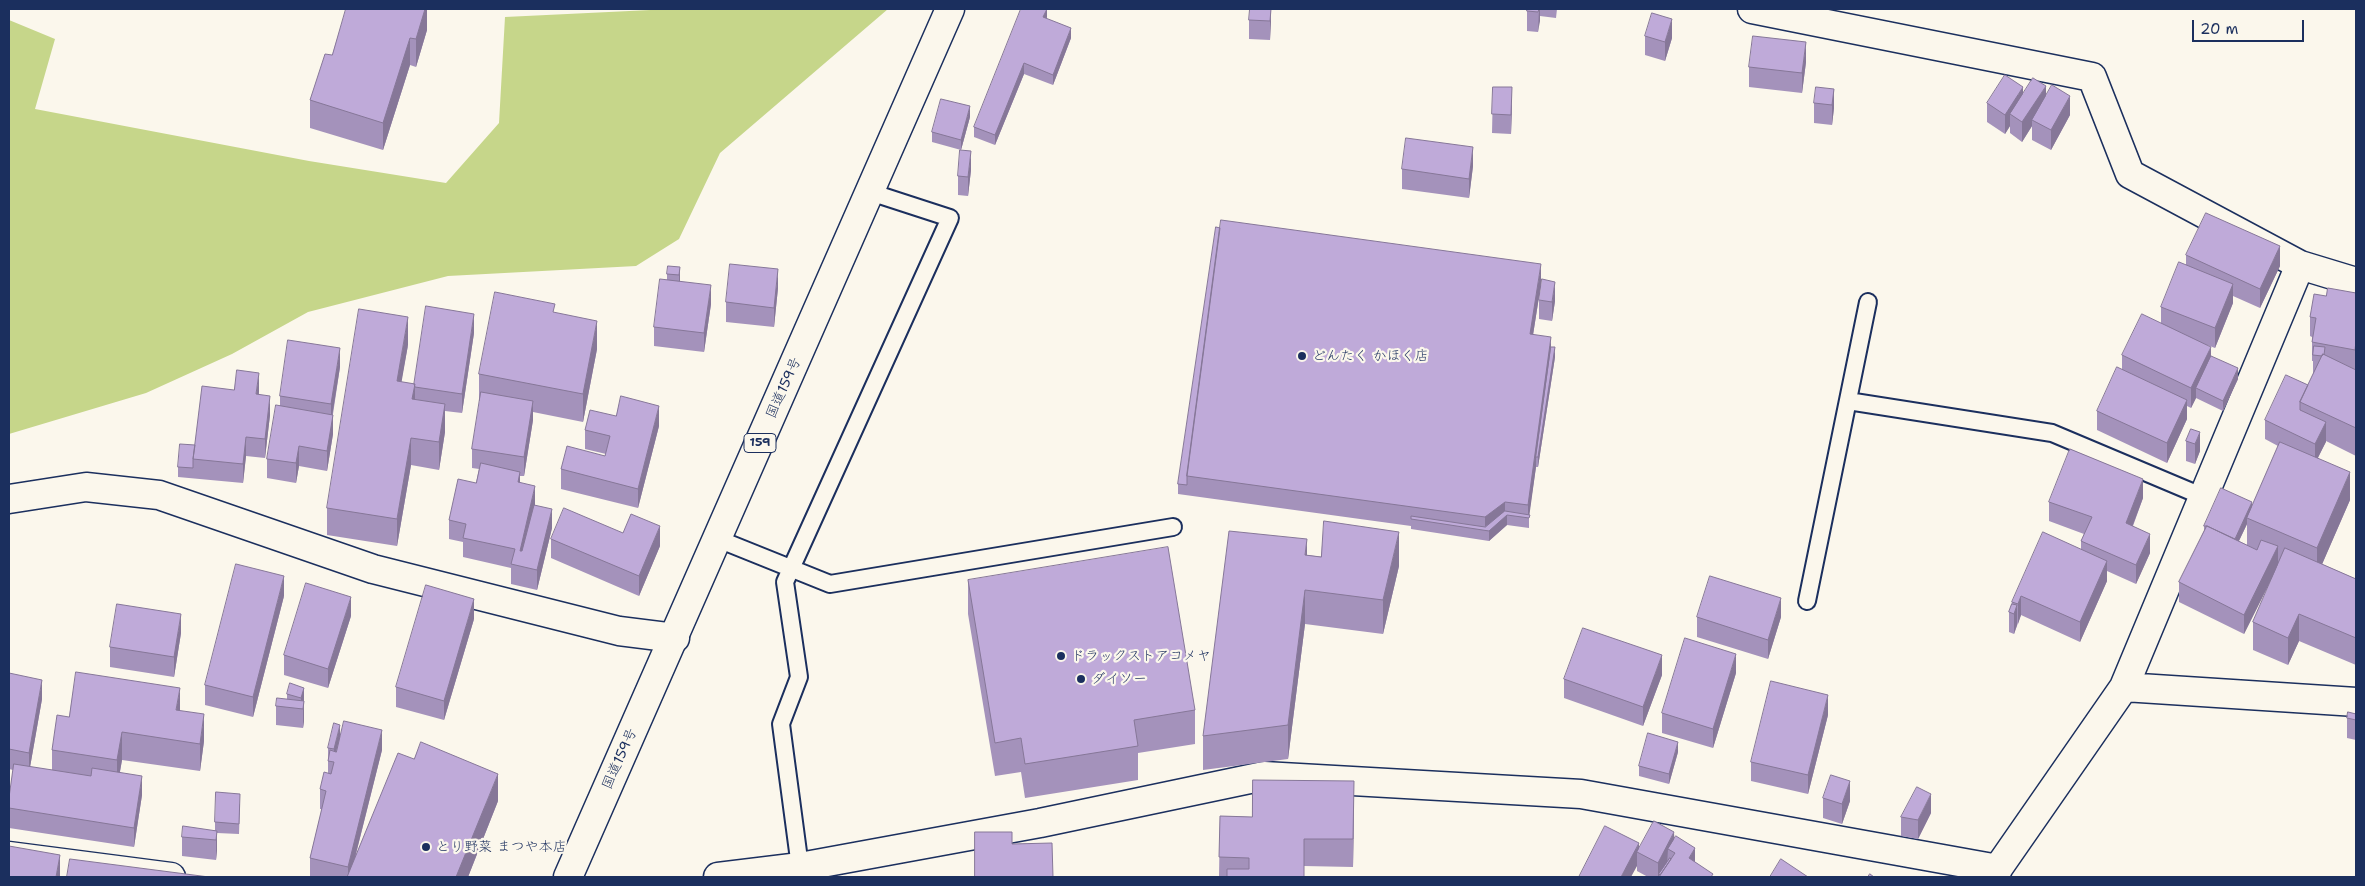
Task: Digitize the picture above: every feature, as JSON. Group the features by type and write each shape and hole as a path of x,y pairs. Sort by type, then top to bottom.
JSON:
{"main road":[{"name":"国道159号","path":"568,877 950,9"},
{"path":"1752,9 2092,77 2130,174 2300,265 2356,282"},
{"path":"718,877 800,867 1040,822 1264,776 1581,794 1995,873 2124,687 2300,265"},
{"path":"9,499 86,487 159,494 373,569 619,631 674,638"},
{"path":"2124,687 2356,702"},
{"path":"9,856 171,877"}],"lane":[{"path":"800,867 781,724 799,677 785,582 950,218 870,192"},
{"path":"1807,600 1868,302"},
{"path":"1848,401 2052,433 2204,497"},
{"path":"718,539 830,584 1173,527"}],"green space":[{"path":"671,9 888,9 720,153 679,239 636,266 448,276 308,312 232,354 146,393 9,434 9,20 55,39 35,109 309,161 446,183 499,123 505,17"}],"building":[{"path":"346,9 425,9 416,39 410,38 383,123 310,100 325,54 332,55"},
{"path":"1021,9 1047,9 1043,17 1071,28 1053,75 1024,63 995,135 974,127"},
{"path":"1250,9 1271,9 1270,21 1249,20"},
{"path":"1527,9 1539,9 1538,12 1527,11"},
{"path":"1652,13 1672,19 1665,42 1645,36"},
{"path":"1753,36 1806,42 1802,73 1749,67"},
{"path":"2005,75 2023,87 2005,115 1987,103"},
{"path":"2033,78 2046,86 2022,122 2010,114"},
{"path":"2052,85 2070,96 2051,130 2032,120"},
{"path":"1493,87 1512,87 1511,115 1492,114"},
{"path":"1816,87 1834,89 1832,105 1814,103"},
{"path":"941,99 970,106 961,140 932,132"},
{"path":"1406,138 1473,147 1469,179 1402,169"},
{"path":"960,150 971,151 968,177 958,176"},
{"path":"2206,213 2280,246 2260,289 2186,255"},
{"path":"1221,220 1541,264 1530,334 1551,337 1528,505 1505,502 1485,517 1187,476"},
{"path":"1216,227 1220,228 1187,485 1178,484"},
{"path":"2179,262 2233,284 2215,328 2161,307"},
{"path":"730,264 778,269 774,308 726,302"},
{"path":"668,266 680,267 679,275 667,274"},
{"path":"660,279 711,285 704,333 654,327"},
{"path":"1542,279 1555,282 1552,302 1539,300"},
{"path":"2328,288 2356,293 2355,350 2312,342 2316,318 2310,317 2314,294 2326,296"},
{"path":"495,292 555,304 553,312 597,321 583,394 479,374"},
{"path":"426,306 474,314 462,394 415,387"},
{"path":"359,309 408,317 397,381 415,384 412,399 445,404 439,442 411,438 397,519 327,508"},
{"path":"2142,314 2211,347 2191,388 2122,355"},
{"path":"288,340 340,348 331,404 280,396"},
{"path":"2314,346 2325,347 2324,355 2313,355"},
{"path":"1551,347 1555,347 1538,457 1536,457"},
{"path":"2323,354 2356,370 2356,428 2300,402"},
{"path":"2211,356 2238,368 2223,401 2196,388"},
{"path":"2117,367 2187,400 2167,443 2097,411"},
{"path":"237,370 259,373 256,394 270,396 265,439 246,437 243,464 193,459 202,386 234,390"},
{"path":"2286,375 2308,385 2300,402 2300,410 2326,422 2315,444 2265,420"},
{"path":"481,392 533,401 524,457 472,449"},
{"path":"621,396 659,406 638,489 561,469 567,446 605,456 610,436 585,430 590,410 616,416"},
{"path":"276,405 333,415 327,451 299,446 296,463 267,459"},
{"path":"2191,429 2200,432 2195,444 2186,441"},
{"path":"2280,442 2350,472 2317,548 2247,518"},
{"path":"180,444 195,445 193,468 178,467"},
{"path":"2070,449 2143,479 2126,523 2150,534 2136,565 2081,541 2092,517 2049,502"},
{"path":"481,463 520,472 518,482 535,486 520,551 522,551 534,505 552,509 537,570 511,564 515,549 463,538 466,524 449,520 458,479 476,483"},
{"path":"2221,488 2252,502 2235,539 2204,526"},
{"path":"564,508 623,533 631,514 660,526 639,576 551,539"},
{"path":"1505,511 1530,515 1529,518 1507,515 1489,531 1411,519 1411,516 1485,527"},
{"path":"1324,521 1399,532 1383,600 1305,590 1288,725 1203,736 1229,531 1307,539 1305,555 1321,557"},
{"path":"2207,526 2257,550 2261,540 2278,546 2244,615 2179,582"},
{"path":"2043,532 2107,561 2080,622 2021,596 2018,604 2012,602"},
{"name":"ダイソー","path":"1168,547 1195,710 1134,720 1138,746 1025,764 1021,738 995,743 968,580"},
{"path":"2285,548 2356,579 2356,638 2299,614 2288,638 2253,622"},
{"path":"236,564 284,576 253,697 205,685"},
{"path":"1710,576 1781,598 1768,640 1697,617"},
{"path":"306,583 351,597 328,669 284,655"},
{"path":"426,585 474,599 444,701 396,687"},
{"path":"117,604 181,614 174,657 110,647"},
{"path":"2012,604 2017,605 2014,614 2009,612"},
{"path":"1583,628 1662,655 1643,707 1564,679"},
{"path":"1685,638 1736,654 1713,729 1662,713"},
{"path":"76,672 180,688 176,710 204,714 200,744 122,732 117,760 52,750 57,715 69,717"},
{"path":"9,673 42,680 29,753 9,749"},
{"path":"1771,681 1828,695 1808,775 1751,762"},
{"path":"290,683 304,688 301,698 287,694"},
{"path":"277,698 304,701 303,709 276,706"},
{"path":"2348,712 2356,714 2356,720 2347,718"},
{"path":"344,721 382,730 348,867 310,858 326,791 320,789 324,772 331,774 334,762 328,761 330,750 336,752"},
{"path":"334,723 340,725 334,749 328,748"},
{"path":"1648,733 1678,742 1669,774 1639,766"},
{"path":"421,742 498,774 456,877 347,877 398,753 414,759"},
{"path":"14,764 91,776 92,768 142,776 134,828 9,808"},
{"path":"1831,775 1850,781 1842,804 1823,798"},
{"path":"1253,780 1354,781 1353,839 1304,839 1304,877 1227,877 1227,869 1249,869 1249,858 1219,857 1220,816 1252,817"},
{"path":"1917,787 1931,794 1918,820 1901,817"},
{"path":"216,792 240,794 239,824 215,822"},
{"path":"1654,821 1674,832 1658,863 1637,852"},
{"path":"183,826 217,831 216,840 182,837"},
{"path":"1605,826 1639,843 1621,877 1579,877"},
{"path":"975,832 1012,832 1012,844 1052,843 1053,877 975,877"},
{"path":"1676,836 1695,848 1689,858 1713,874 1711,877 1659,877 1675,853 1668,849"},
{"path":"9,846 60,855 56,877 9,877"},
{"path":"70,859 209,877 67,877"},
{"path":"1671,859 1660,875 1659,874"},
{"path":"1781,859 1808,877 1770,877"}],"place":[{"name":"どんたく かほく店","path":"1302,356"},
{"name":"ドラックストアコメヤ","path":"1061,656"},
{"name":"ダイソー","path":"1081,679"},
{"name":"とり野菜 まつや本店","path":"426,847"}]}
